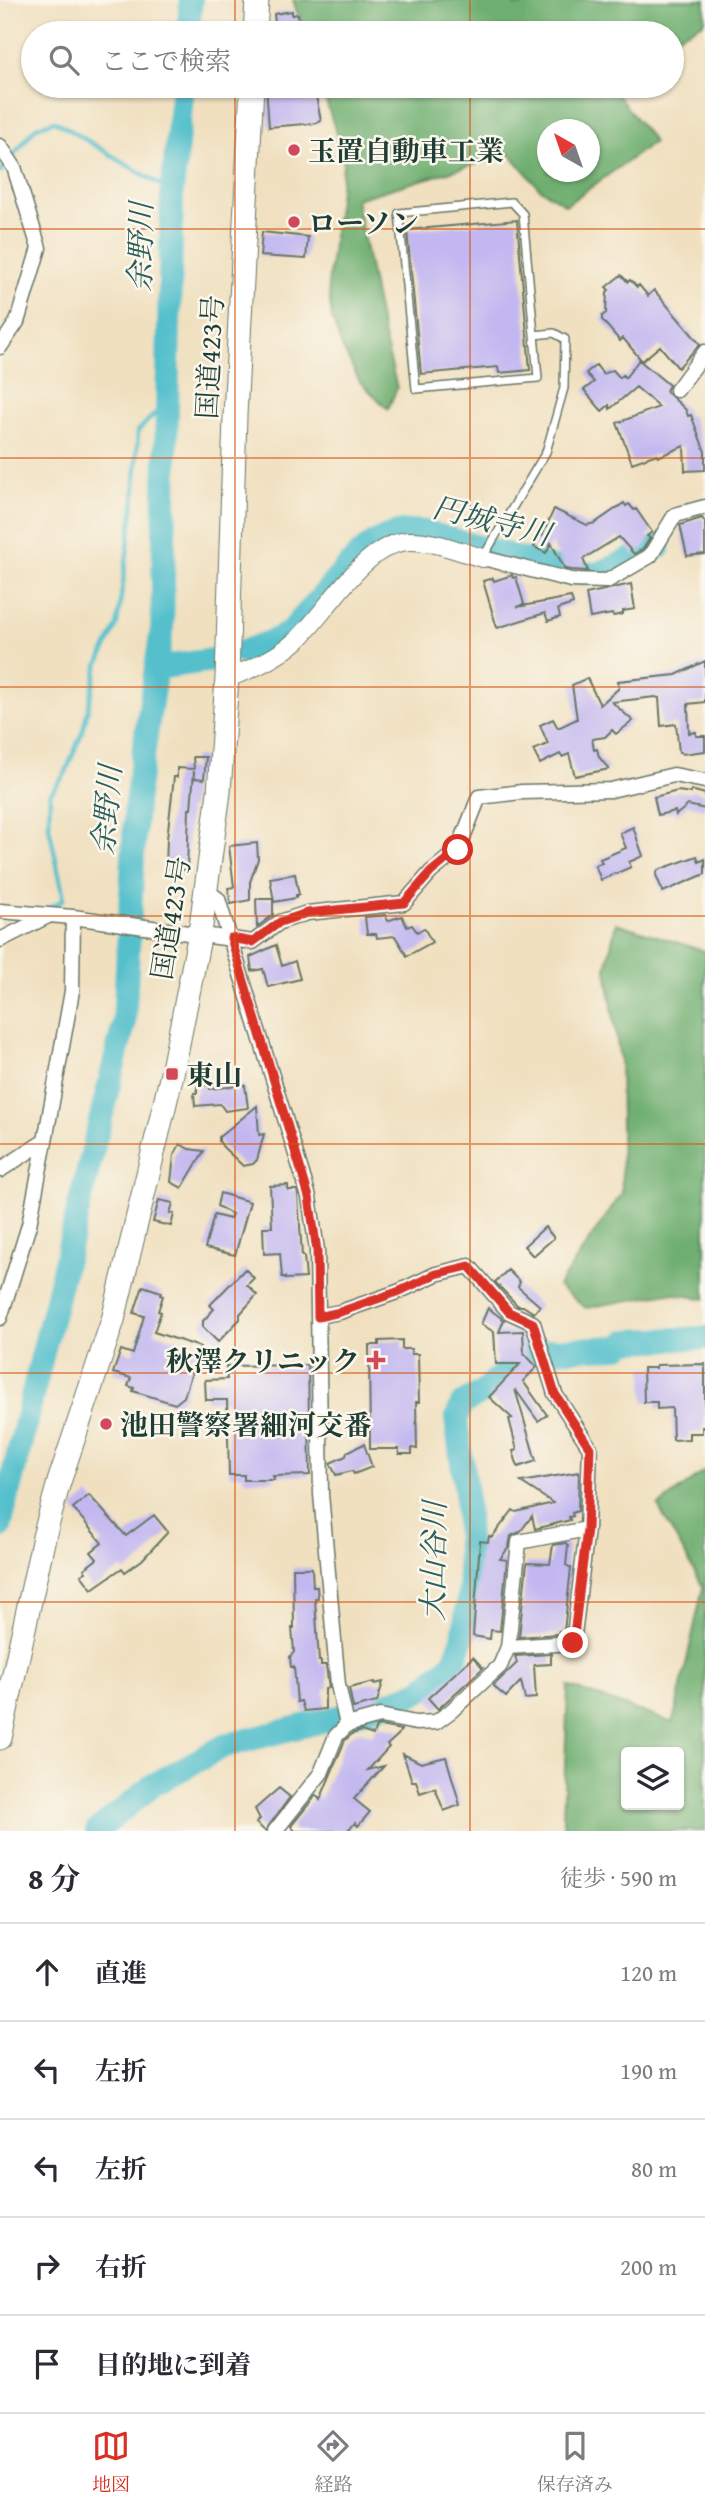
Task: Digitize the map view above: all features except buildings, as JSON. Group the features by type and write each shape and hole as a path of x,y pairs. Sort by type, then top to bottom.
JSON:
{"highway":[{"path":"256,21 257,0"},
{"name":"国道423号","path":"0,1738 47,1526 113,1320 172,1074 200,933 219,792 227,678 235,416 251,98"}],"street":[{"path":"0,146 14,167 39,248 17,322 0,347"},
{"path":"677,390 705,352"},
{"path":"227,678 245,671 296,641 366,562 386,547 410,541 571,580 607,581 650,556 675,515 705,507"},
{"path":"0,911 200,933 253,942 280,922 307,913 404,903 431,872 458,850 479,797 522,792 611,790 674,775 705,781"},
{"path":"205,890 218,899 309,1197 317,1251 321,1494 338,1685 347,1725"},
{"path":"0,940 50,915"},
{"path":"0,1318 29,1225 72,991 77,918"},
{"path":"0,1170 45,1141"},
{"path":"318,1317 400,1291 436,1274 469,1266 509,1312 533,1323 555,1394 590,1448 587,1529 573,1643 508,1647"},
{"path":"275,1831 321,1773 336,1736 347,1725 380,1716 416,1723 436,1722 499,1666 508,1647 519,1542 587,1529"}],"lane":[{"path":"512,202 523,214 534,335 538,378 416,389 399,213 512,202"},
{"path":"482,558 541,463 564,388 565,339 555,333 534,335"}],"green space":[{"path":"293,0 513,0 515,6 545,0 705,0 705,20 684,33 684,21 300,21"},
{"path":"325,98 620,98 654,142 600,181 600,119 537,119 537,182 598,182 566,205 540,189 510,154 356,199 380,321 397,388 388,409 360,382 342,347 332,319 328,285 344,157"},
{"path":"616,923 705,951 705,1299 669,1293 586,1308 558,1286 622,1193 620,1060 606,969"},
{"path":"705,1471 705,1831 564,1831 568,1686 673,1723 703,1587 658,1506"}],"waterway":[{"name":"余野川","path":"189,21 191,0"},
{"name":"余野川","path":"0,1527 124,1024 136,802 162,628 172,192 182,98"},
{"path":"0,172 36,127 55,121 172,192"},
{"path":"49,908 63,900 49,827 50,794 65,774 83,730 98,665 117,625 134,504 138,431 168,400"},
{"name":"円城寺川","path":"243,652 290,632 363,551 384,537 396,533 425,532 569,572 597,574 659,547"},
{"name":"円城寺川","path":"156,668 213,660"},
{"name":"大山谷川","path":"97,1831 153,1785 224,1746 378,1707 420,1691 454,1662 463,1638 470,1588 466,1493 456,1419 462,1404 483,1392 528,1351 618,1347 627,1341 705,1338"}],"place":[{"name":"玉置自動車工業","path":"294,150"},
{"name":"ローソン","path":"294,222"},
{"name":"東山","path":"172,1074"},
{"name":"秋澤クリニック","path":"376,1360"},
{"name":"池田警察署細河交番","path":"106,1424"}],"route":[{"path":"458,850 431,872 404,903 307,913 280,922 253,942 231,938 309,1197 317,1251 318,1317 400,1291 436,1274 469,1266 509,1312 533,1323 555,1394 590,1448 587,1529 573,1643"}]}
